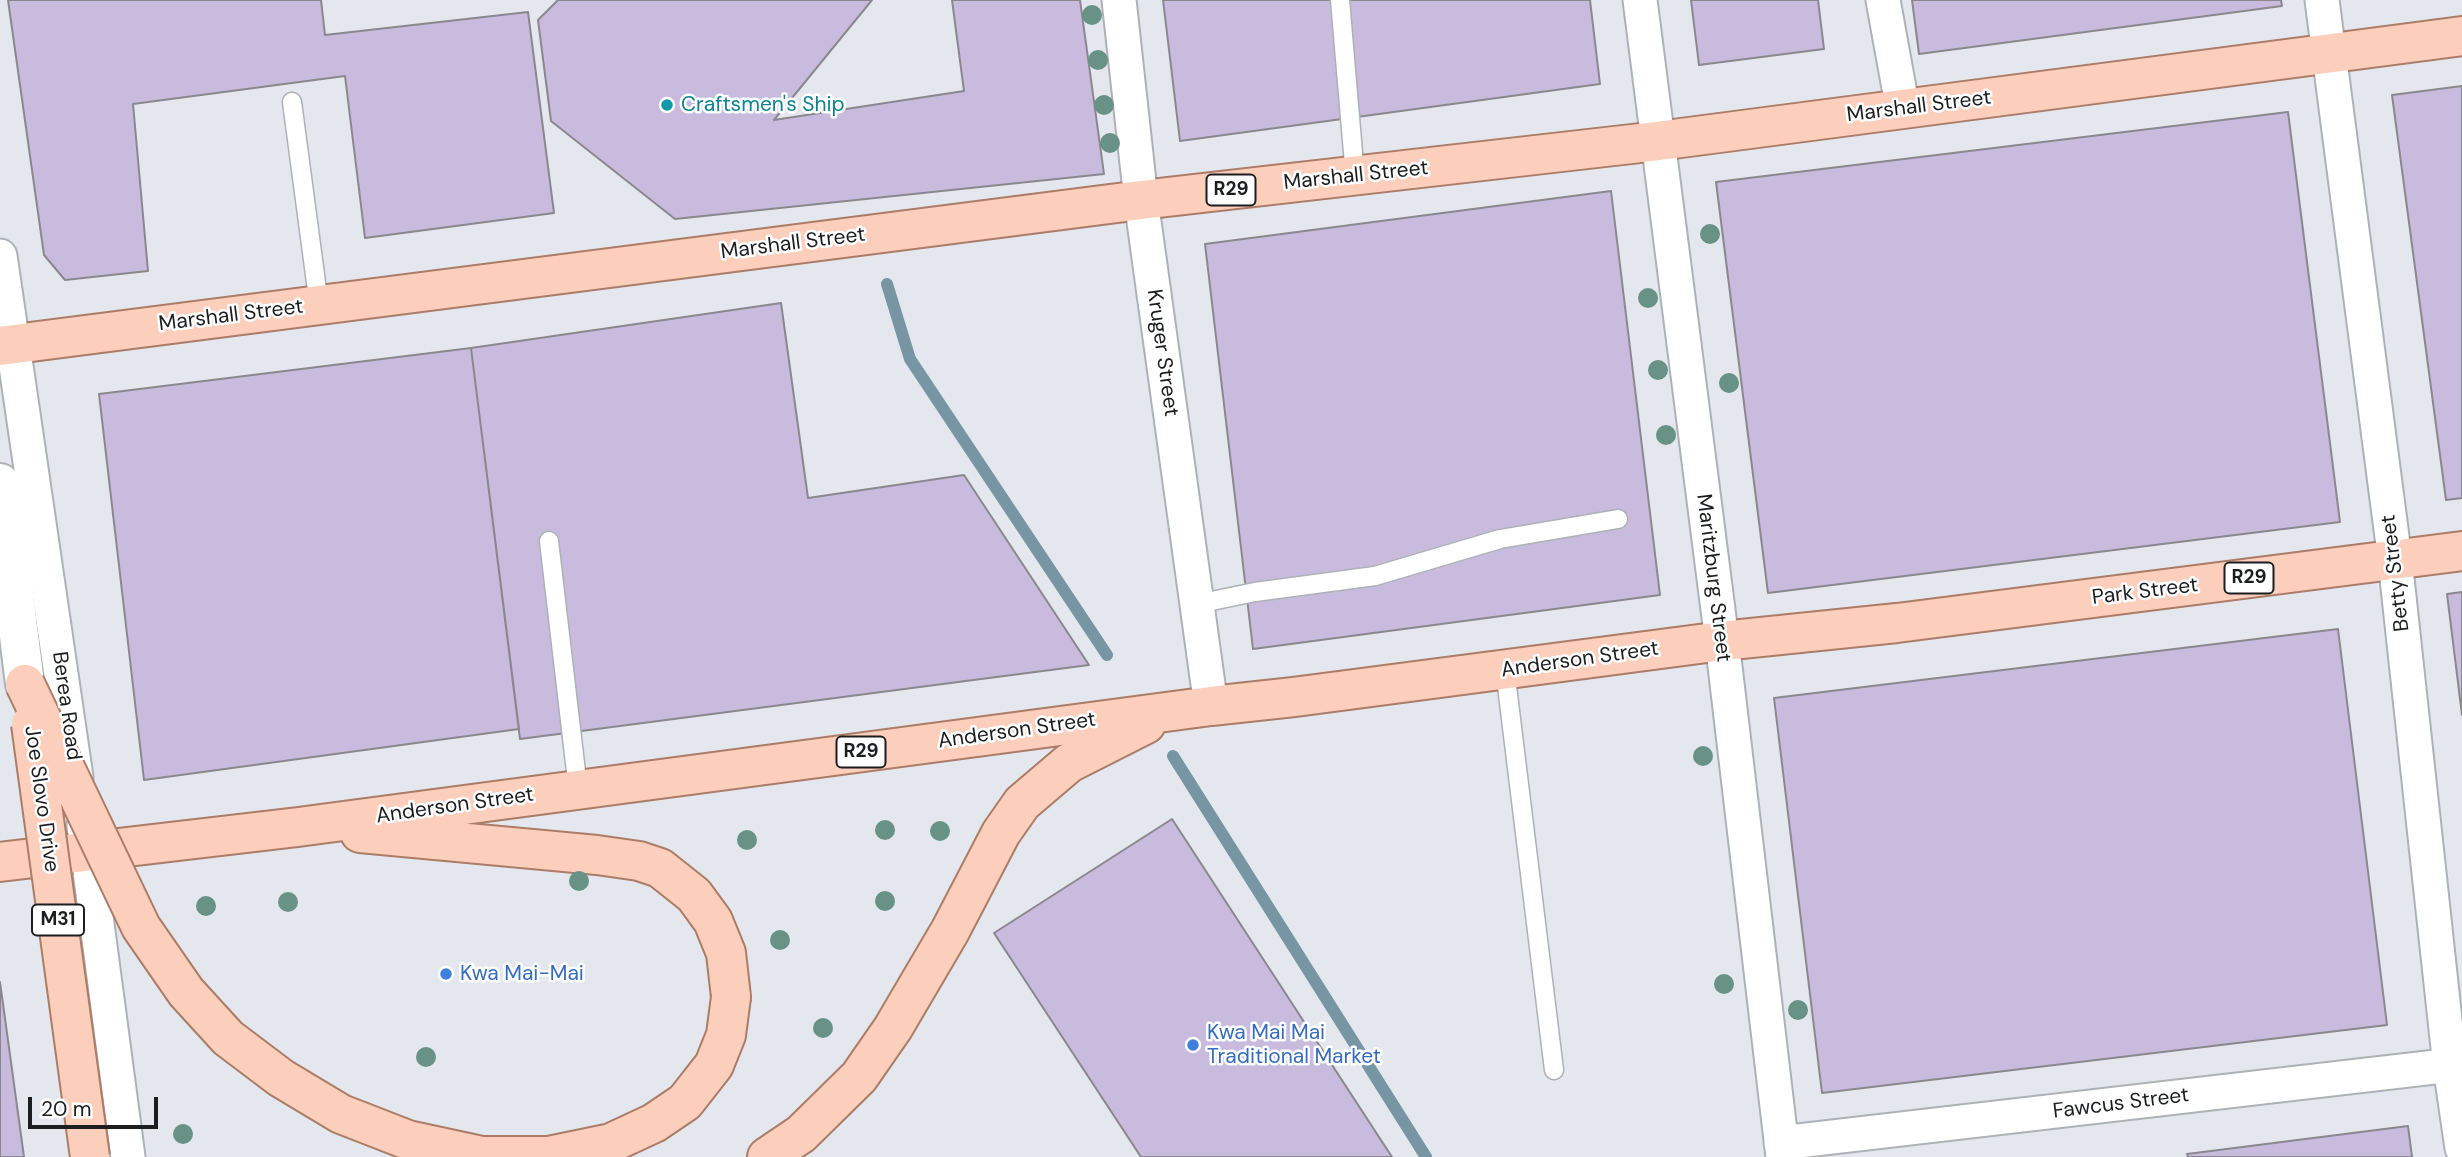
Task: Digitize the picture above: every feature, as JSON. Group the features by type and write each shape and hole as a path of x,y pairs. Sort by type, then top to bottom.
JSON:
{"main road":[{"name":"Marshall Street","path":"6,345 1141,200 1658,141 2462,36"},
{"name":"Joe Slovo Drive","path":"0,483 90,1157"},
{"name":"Park Street","path":"2036,605 2462,551"},
{"name":"Anderson Street","path":"0,862 298,827 1173,710 1721,641 2036,605"},
{"path":"25,684 141,927 186,992 228,1038 281,1078 341,1114 408,1140 482,1156 548,1156 611,1143 654,1123 685,1102 714,1065 726,1035 731,997 726,953 713,921 694,895 660,868 639,861 597,855 298,827"},
{"path":"767,1157 801,1134 859,1077 893,1028 950,931 1001,833 1022,803 1069,763 1173,710"}],"street":[{"name":"Kruger Street","path":"1119,0 1141,200 1210,706"},
{"name":"Maritzburg Street","path":"1640,0 1782,1150"},
{"path":"1883,0 1903,110"},
{"name":"Betty Street","path":"2322,0 2395,560 2456,1065 2462,1147"},
{"name":"Berea Road","path":"0,256 6,345 87,850 128,1157"},
{"name":"Fawcus Street","path":"1782,1150 2456,1065"}],"lane":[{"path":"1340,0 1355,176"},
{"path":"292,102 318,305"},
{"path":"1197,604 1255,592 1375,576 1500,539 1618,519"},
{"path":"549,541 578,789"},
{"path":"1505,670 1554,1070"}],"building":[{"path":"8,0 321,0 325,35 528,12 554,213 365,238 345,76 133,104 148,271 65,280 44,255"},
{"name":"Craftsmen's Ship","path":"558,0 872,0 774,120 964,91 952,0 1080,0 1104,174 675,219 551,121 538,20"},
{"path":"1163,0 1590,0 1600,84 1180,141"},
{"path":"1691,0 1818,0 1824,49 1699,65"},
{"path":"1912,0 2281,0 2282,6 1919,54"},
{"path":"2462,86 2462,498 2446,500 2392,95"},
{"path":"2288,112 2340,522 1768,593 1716,182"},
{"path":"1611,191 1660,595 1253,649 1205,244"},
{"path":"781,303 808,498 964,475 1089,665 520,739 471,348"},
{"path":"471,348 519,729 144,780 99,394"},
{"path":"2462,592 2462,715 2447,594"},
{"path":"2338,629 2387,1025 1822,1093 1774,698"},
{"name":"Kwa Mai Mai Traditional Market","path":"1172,819 1392,1157 1141,1157 994,933"},
{"path":"0,982 24,1157 0,1157"},
{"path":"2408,1126 2412,1157 2188,1157 2187,1154"}],"waterway":[{"path":"887,284 910,359 1107,655"},
{"path":"1173,756 1426,1157"}],"place":[{"name":"Craftsmen's Ship","path":"667,105"},
{"name":"Kwa Mai-Mai","path":"446,974"},
{"name":"Kwa Mai Mai Traditional Market","path":"1193,1045"}]}
